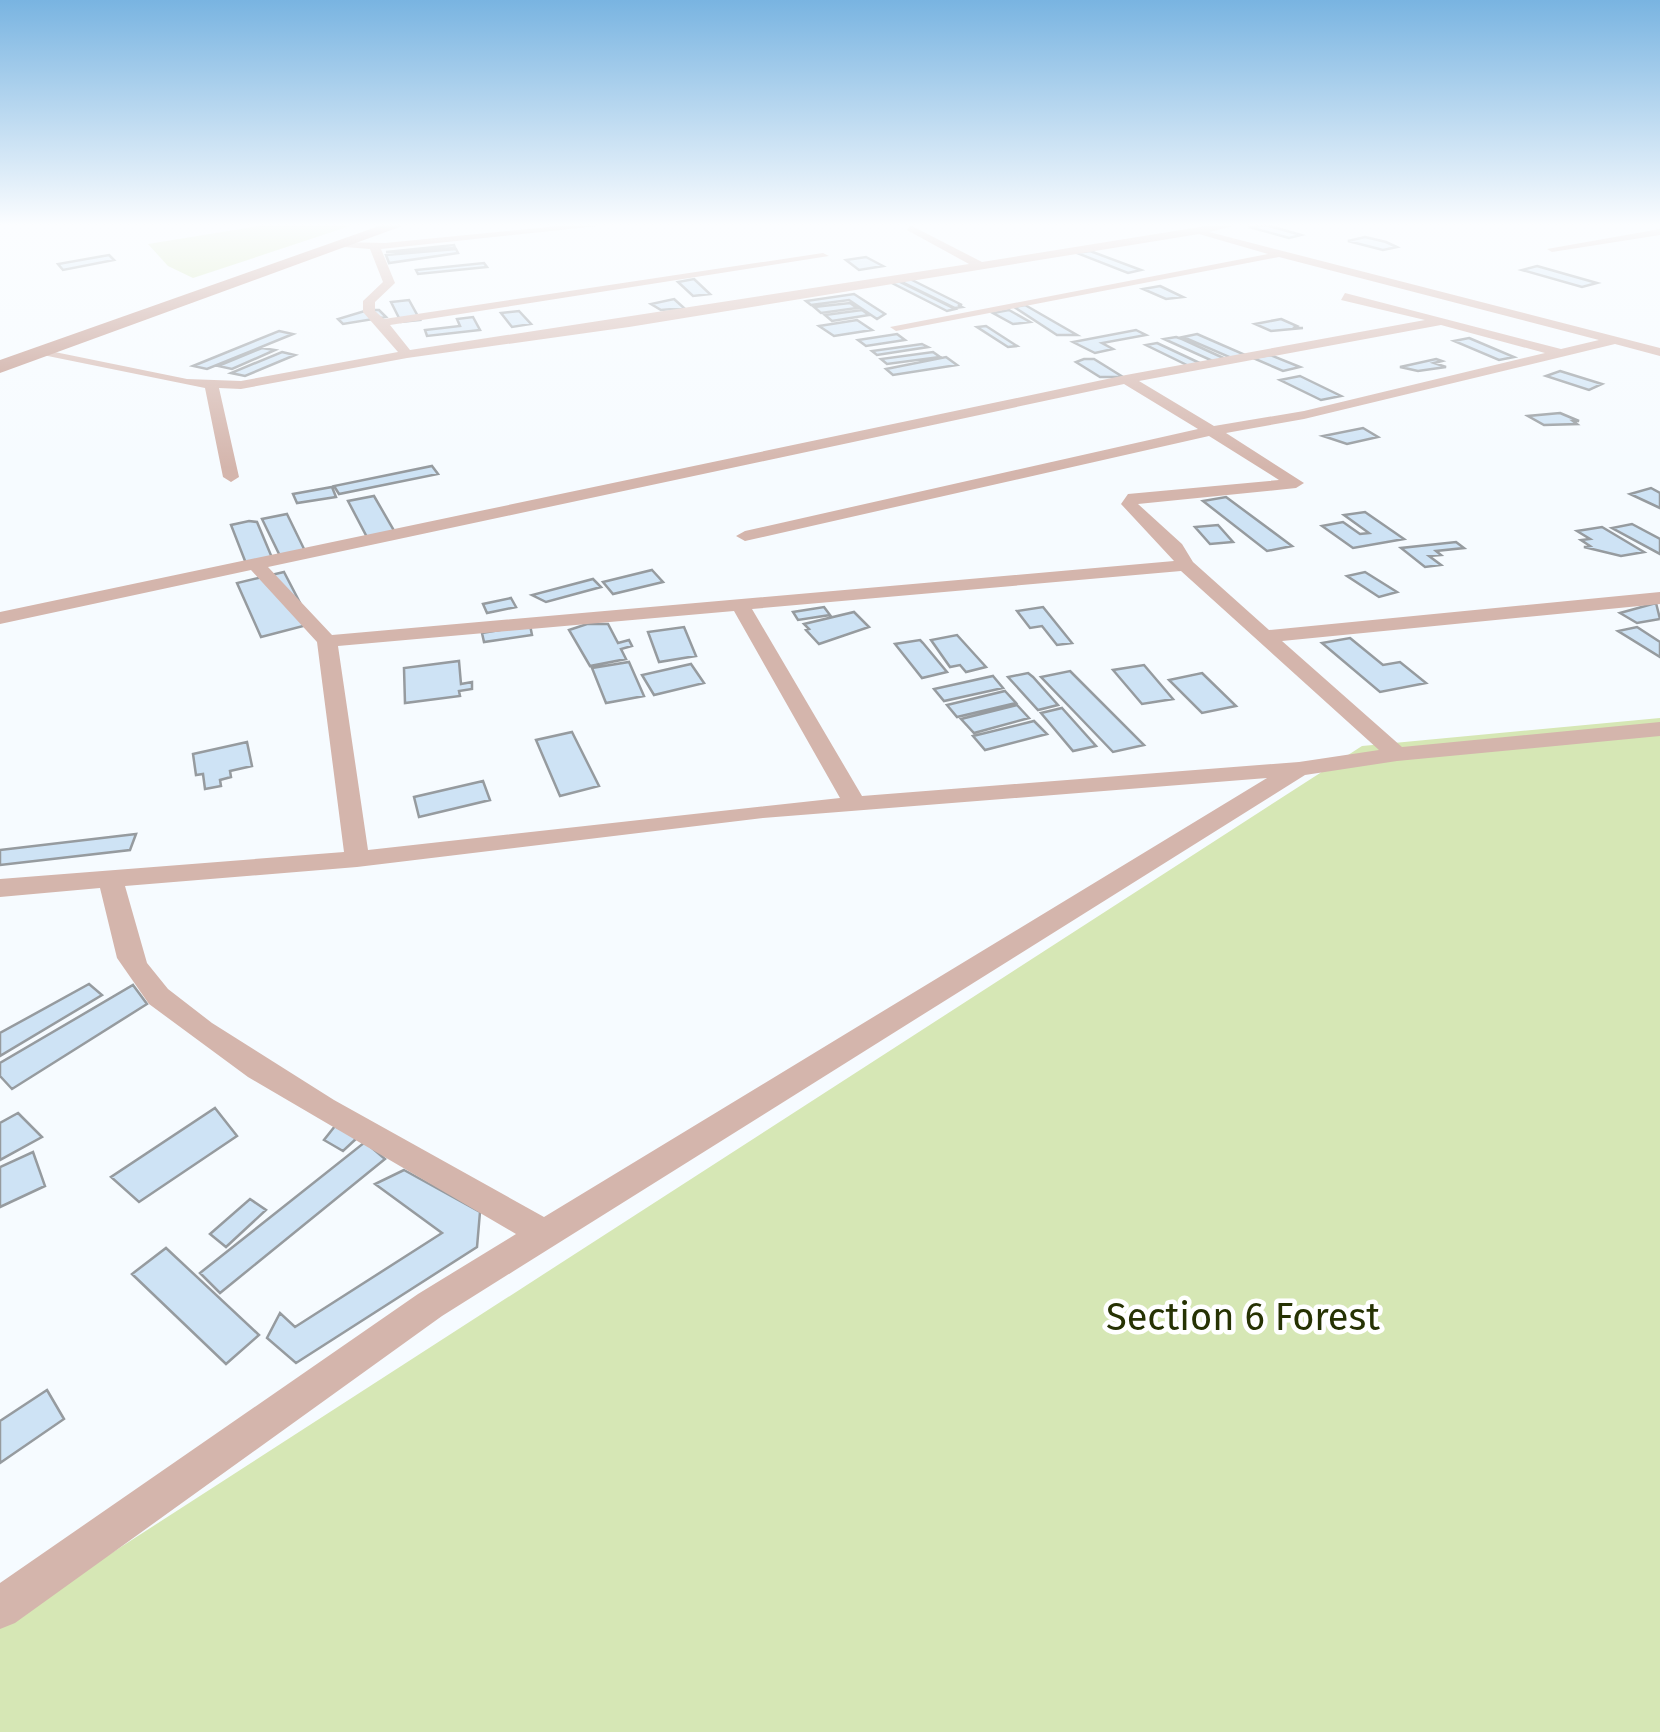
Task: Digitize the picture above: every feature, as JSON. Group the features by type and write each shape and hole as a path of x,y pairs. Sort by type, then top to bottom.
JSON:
{"street":[{"path":"0,367 172,306"},
{"path":"370,306 370,312 406,354"},
{"path":"381,323 494,306"},
{"path":"40,353 211,385 242,384 406,354 720,306"},
{"path":"896,327 1005,306"},
{"path":"1381,306 1559,353"},
{"path":"1484,306 1660,352"},
{"path":"0,618 1126,379 1440,320"},
{"path":"745,536 1304,414 1616,340"},
{"path":"1126,379 1296,483 1130,500 1176,548 1185,564 1396,754"},
{"path":"211,385 230,477"},
{"path":"327,641 1185,564"},
{"path":"256,565 327,641 357,858"},
{"path":"1268,636 1660,598"},
{"path":"740,605 855,804"},
{"path":"0,888 357,858 855,804 1299,769 1396,754 1660,729"},
{"path":"0,1608 430,1305 1299,769"},
{"path":"110,879 135,970 174,1013 291,1088 544,1234"}],"green space":[{"name":"Section 6 Forest","path":"1660,718 1660,1732 0,1732 0,1625 1362,746"}],"building":[{"path":"393,306 412,306 420,320 401,322"},
{"path":"654,306 684,308 661,310"},
{"path":"854,306 857,308 821,313 814,307"},
{"path":"858,306 872,306 885,314 877,319"},
{"path":"1026,306 1077,335 1057,335 1014,307"},
{"path":"379,310 386,317 343,324 338,319"},
{"path":"862,310 869,315 832,321 825,315"},
{"path":"1009,310 1030,322 1013,324 993,313"},
{"path":"519,311 531,324 512,327 501,313"},
{"path":"473,317 480,330 427,336 425,330 460,326 457,319"},
{"path":"1281,319 1297,326 1293,328 1303,328 1271,331 1255,324"},
{"path":"857,320 872,330 834,336 819,326"},
{"path":"986,326 1017,346 1008,347 977,327"},
{"path":"1136,330 1146,335 1102,343 1113,349 1095,353 1073,342"},
{"path":"279,331 293,334 207,369 193,366"},
{"path":"897,334 905,340 866,346 858,340"},
{"path":"1197,334 1250,357 1236,360 1183,337"},
{"path":"1176,337 1230,361 1217,363 1164,339"},
{"path":"1469,338 1514,357 1499,360 1454,341"},
{"path":"1157,343 1204,365 1193,368 1146,345"},
{"path":"922,344 928,347 877,355 872,351"},
{"path":"262,348 275,350 232,369 218,366"},
{"path":"282,352 295,355 245,376 231,373"},
{"path":"933,352 940,357 887,364 881,359"},
{"path":"1270,355 1300,367 1283,371 1253,358"},
{"path":"946,357 957,365 893,375 886,369"},
{"path":"1094,359 1123,377 1100,377 1076,362"},
{"path":"1442,361 1434,363 1446,367 1418,371 1400,367"},
{"path":"1560,371 1602,384 1589,390 1546,376"},
{"path":"1300,376 1341,396 1321,400 1280,380"},
{"path":"1560,413 1579,421 1544,425 1528,416"},
{"path":"1363,428 1378,437 1347,444 1323,436"},
{"path":"432,466 438,474 339,494 334,486"},
{"path":"332,487 336,497 297,503 293,494"},
{"path":"1651,488 1660,493 1660,508 1630,494"},
{"path":"374,496 396,534 368,539 348,501"},
{"path":"1226,497 1292,546 1267,551 1203,501"},
{"path":"1365,512 1404,539 1353,548 1322,526 1343,522 1360,534 1369,533 1344,515"},
{"path":"287,514 306,553 281,558 262,519"},
{"path":"257,522 273,560 247,566 231,525"},
{"path":"1632,524 1660,539 1660,554 1612,528"},
{"path":"1218,525 1233,542 1210,544 1195,527"},
{"path":"1602,527 1644,552 1621,556 1584,547 1590,546 1581,540 1590,539 1577,531"},
{"path":"1456,542 1464,548 1436,551 1441,555 1429,556 1441,565 1425,567 1401,548"},
{"path":"652,570 663,582 613,594 603,582"},
{"path":"284,572 311,624 261,637 237,583"},
{"path":"1365,572 1397,592 1379,597 1347,576"},
{"path":"593,579 601,587 546,602 532,595"},
{"path":"511,598 516,607 487,613 483,604"},
{"path":"1656,603 1660,619 1637,623 1620,613"},
{"path":"824,607 830,615 798,620 793,612"},
{"path":"1043,607 1072,643 1057,645 1042,626 1030,628 1017,611"},
{"path":"854,612 869,627 819,644 804,624"},
{"path":"587,624 608,624 618,643 629,640 632,646 621,649 626,659 590,666 569,630"},
{"path":"530,625 532,635 484,642 482,633"},
{"path":"684,627 696,656 659,662 648,632"},
{"path":"1637,627 1660,642 1660,657 1618,631"},
{"path":"957,635 986,667 966,672 960,665 950,667 931,640"},
{"path":"1350,638 1383,665 1400,662 1426,683 1380,692 1322,643"},
{"path":"920,640 947,672 922,678 895,644"},
{"path":"459,661 461,684 472,682 472,689 459,691 460,696 405,703 404,668"},
{"path":"629,662 644,696 606,703 592,668"},
{"path":"691,664 704,683 654,695 642,675"},
{"path":"1144,665 1173,699 1142,704 1113,670"},
{"path":"1070,671 1144,745 1113,752 1041,677"},
{"path":"1028,673 1058,705 1038,710 1008,677"},
{"path":"1202,673 1236,706 1202,713 1169,680"},
{"path":"993,676 1003,688 944,701 934,689"},
{"path":"1005,691 1016,703 957,717 947,705"},
{"path":"1017,705 1029,718 974,733 961,719"},
{"path":"1062,708 1096,746 1073,751 1041,713"},
{"path":"1034,721 1047,734 985,750 973,736"},
{"path":"572,732 599,786 560,796 536,740"},
{"path":"247,742 252,766 230,771 231,777 220,780 221,786 205,789 203,774 196,775 193,754"},
{"path":"483,781 490,800 419,817 414,797"},
{"path":"136,834 130,850 0,865 0,850"},
{"path":"89,984 102,995 0,1056 0,1033"},
{"path":"133,985 147,1004 12,1089 0,1076 0,1063"},
{"path":"215,1108 237,1136 139,1202 111,1177"},
{"path":"18,1113 42,1137 0,1160 0,1123"},
{"path":"335,1126 358,1137 343,1151 324,1140"},
{"path":"365,1142 385,1159 220,1293 200,1273"},
{"path":"33,1152 45,1186 0,1207 0,1167"},
{"path":"404,1170 480,1212 477,1247 296,1363 267,1338 280,1313 295,1327 442,1233 375,1184"},
{"path":"250,1199 266,1210 226,1247 210,1234"},
{"path":"166,1248 259,1335 226,1364 132,1274"},
{"path":"47,1390 64,1419 0,1463 0,1421"}]}
